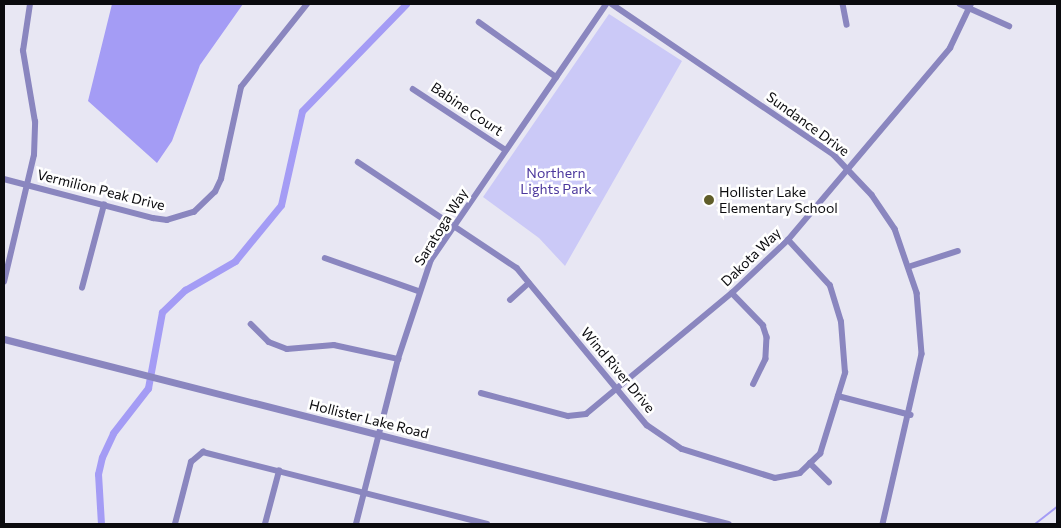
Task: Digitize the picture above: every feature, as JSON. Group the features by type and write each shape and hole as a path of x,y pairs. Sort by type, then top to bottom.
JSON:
{"street":[{"path":"4,282 27,185 35,137 23,51 29,4"},
{"name":"Vermilion Peak Drive","path":"4,179 167,220 180,218 205,203 221,179 241,87 307,4"},
{"name":"Saratoga Way","path":"356,524 398,359 418,291 431,260 606,4"},
{"name":"Sundance Drive","path":"612,4 848,168 884,212 911,266 922,334 911,415 883,524"},
{"path":"843,4 848,25"},
{"path":"960,4 970,6 1009,26"},
{"name":"Dakota Way","path":"481,394 568,416 586,414 618,389 732,293 788,240 950,48 970,6"},
{"path":"479,22 556,77"},
{"name":"Babine Court","path":"413,89 506,150"},
{"name":"Wind River Drive","path":"358,162 517,268 647,425 682,449 775,478 800,473 820,454 845,373 842,322 830,286 788,240"},
{"path":"82,288 104,205"},
{"path":"911,266 958,251"},
{"path":"325,258 418,291"},
{"path":"510,300 529,283"},
{"path":"732,293 763,325 767,337 766,359 754,384"},
{"path":"251,324 268,342 286,349 334,345 398,359"},
{"name":"Hollister Lake Road","path":"4,339 728,524"},
{"path":"838,396 911,415"},
{"path":"175,524 190,468 198,454 279,471 364,492 463,521 487,524"},
{"path":"810,463 829,482"},
{"path":"265,524 279,471"}],"green space":[{"name":"Northern Lights Park","path":"609,14 682,61 565,266 539,238 483,197"}],"shaded area":[{"path":"112,4 243,4 200,65 172,141 157,163 88,101"}],"waterway":[{"path":"101,524 98,474 102,457 113,433 148,388 162,312 185,290 235,261 281,205 302,111 406,4"},
{"path":"1035,524 1057,507"}],"place":[{"name":"Hollister Lake Elementary School","path":"709,200"}]}
